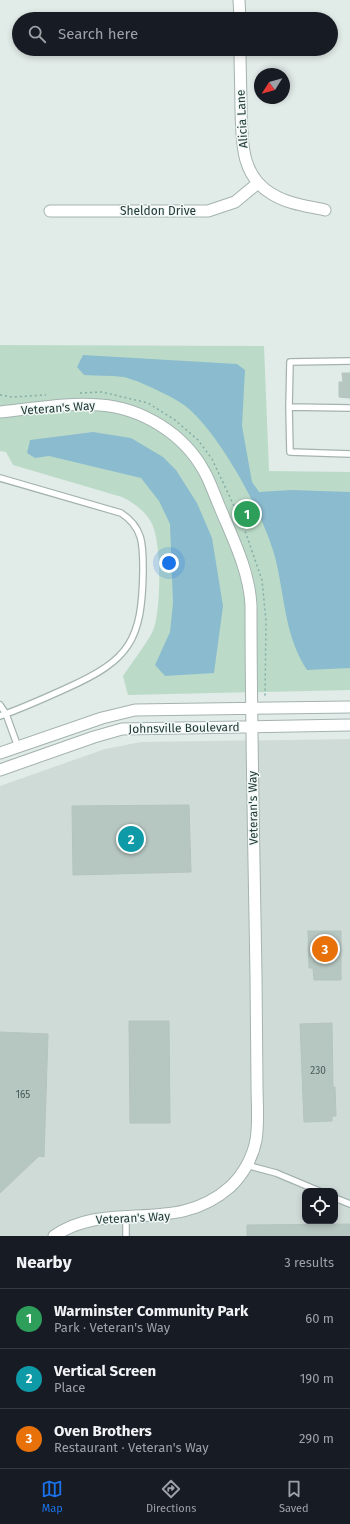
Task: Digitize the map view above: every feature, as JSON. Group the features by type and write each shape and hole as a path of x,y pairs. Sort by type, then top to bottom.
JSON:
{"street":[{"path":"239,0 240,12"},
{"name":"Alicia Lane","path":"240,56 242,148 250,172 258,183 272,194 284,200 325,210"},
{"name":"Sheldon Drive","path":"50,210 208,211 235,202 258,183"},
{"name":"Veteran's Way","path":"0,412 86,405 116,407 150,419 165,428 185,444 204,471 240,554 248,582 251,605 257,1132 253,1151 246,1165 230,1187 197,1209 168,1217 95,1219 85,1221 54,1236"},
{"name":"Johnsville Boulevard","path":"0,754 102,718 135,710 350,706"},
{"name":"Johnsville Boulevard","path":"0,770 94,737 122,729 252,728 350,725"}],"lane":[{"path":"350,361 290,362 289,407 290,452 350,454"},
{"path":"289,407 350,408"},
{"path":"0,478 121,513 135,525 140,534 143,551 140,618 135,633 123,652 112,664 90,678 3,715"},
{"path":"0,704 3,715 18,747"},
{"path":"246,1165 276,1173 312,1188"},
{"path":"338,1199 350,1204"},
{"path":"126,1219 126,1236"}],"path":[{"path":"73,394 102,392 148,403 175,420 198,440 212,460 243,525 262,580 266,621 265,696"},
{"path":"0,395 12,397 51,395"}],"shaded area":[{"path":"350,739 350,1236 0,1236 0,786 105,749 141,742"}],"green space":[{"path":"0,345 264,346 269,471 350,472 350,690 128,695 123,676 149,638 154,628 156,618 159,590 159,558 155,531 151,522 142,510 135,504 122,497 13,465 6,452 0,451"}],"water":[{"path":"83,355 237,364 245,370 242,426 252,482 259,492 291,490 350,492 350,668 307,670 299,657 289,629 275,557 269,539 261,519 238,475 211,433 184,405 154,389 129,378 118,376 84,375 77,367"},
{"path":"93,432 131,438 163,457 176,470 197,503 212,538 223,606 214,673 165,676 155,665 170,632 173,603 170,524 159,501 141,478 49,456 35,458 27,453 30,440"}],"building":[{"path":"342,373 350,373 350,398 339,397 339,382 343,382"},
{"path":"189,805 191,872 73,875 72,806"},
{"path":"308,931 341,931 341,980 314,980 313,968 309,968"},
{"path":"129,1021 169,1021 170,1123 130,1123"},
{"path":"332,1023 333,1087 335,1087 336,1116 332,1116 332,1121 304,1122 300,1024"},
{"path":"0,1032 48,1034 44,1157 39,1156 0,1193"},
{"path":"350,1224 350,1236 247,1236 247,1225"}],"place":[{"name":"Warminster Community Park","path":"247,514"},
{"name":"Vertical Screen","path":"131,839"},
{"name":"Oven Brothers","path":"325,949"}]}
